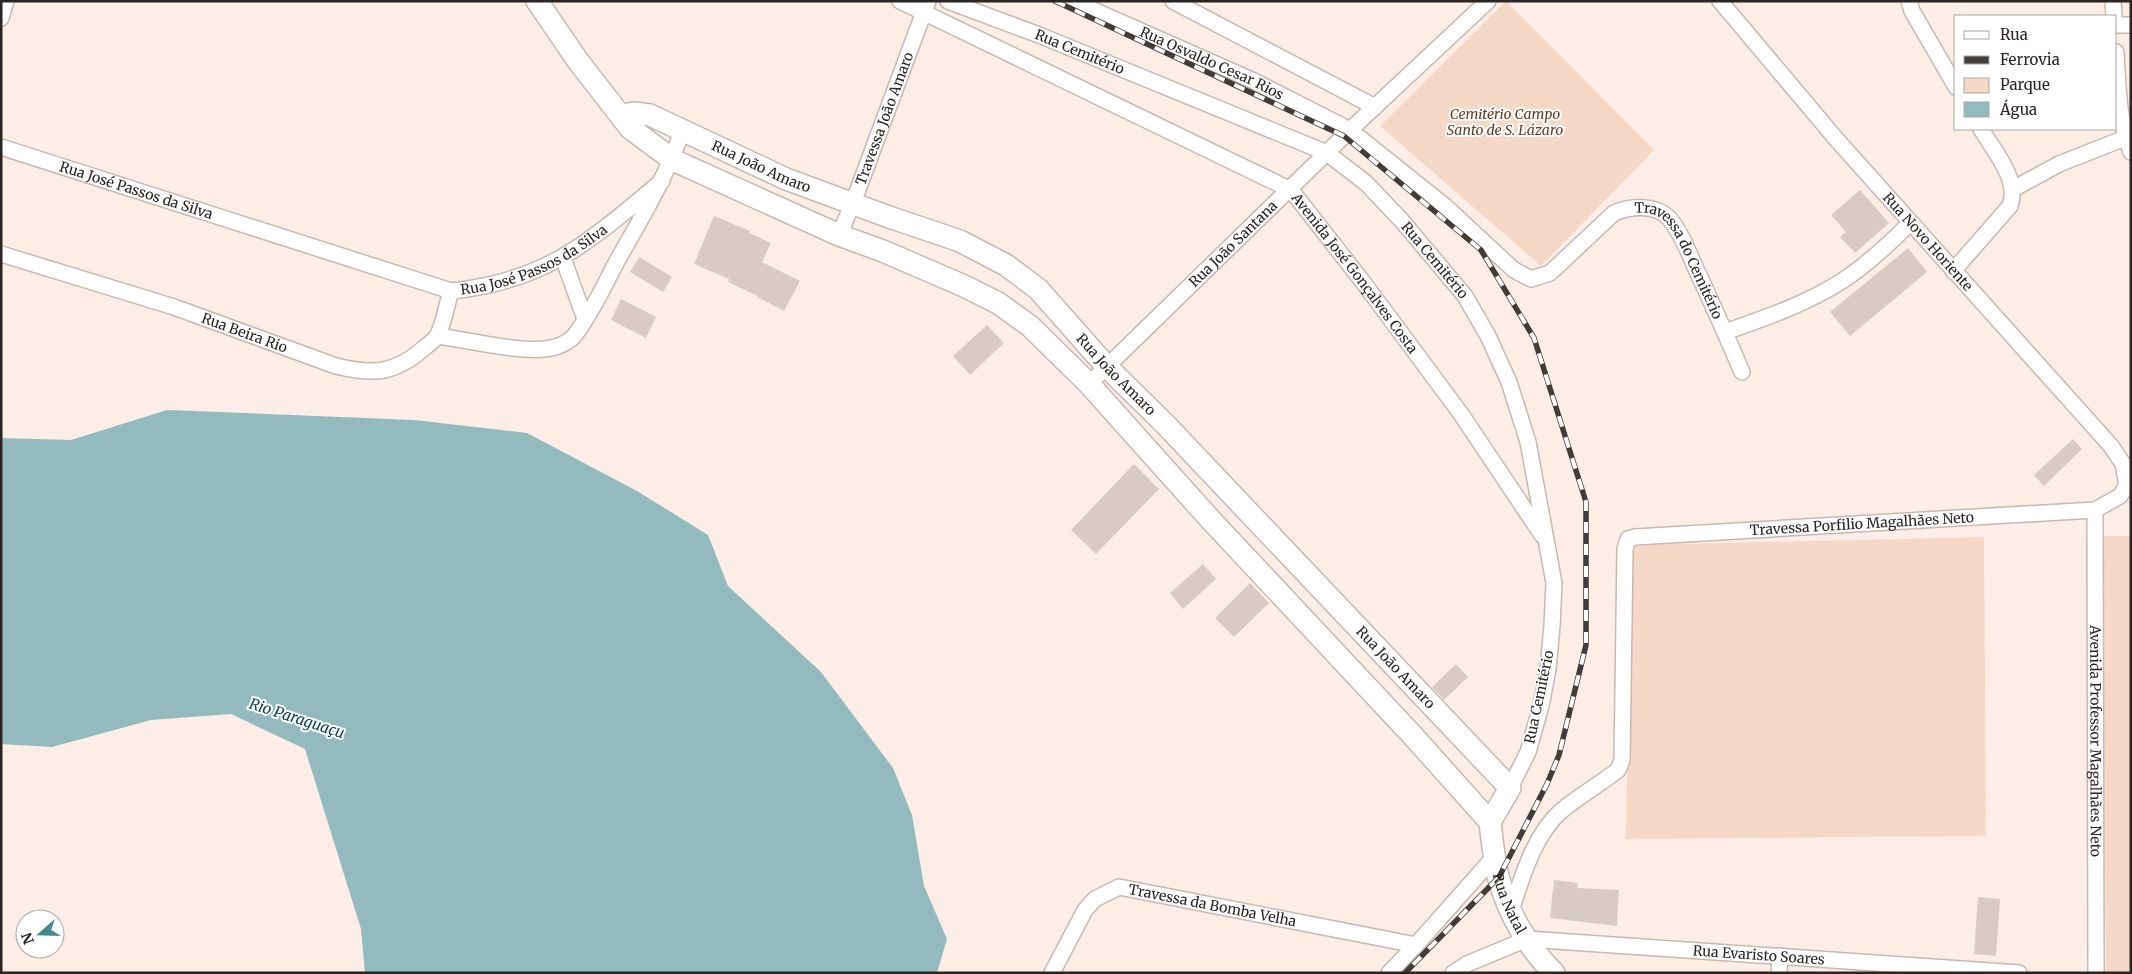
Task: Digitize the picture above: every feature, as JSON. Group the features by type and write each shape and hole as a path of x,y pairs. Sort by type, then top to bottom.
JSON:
{"street":[{"path":"1,18 6,1"},
{"name":"Rua João Amaro","path":"537,1 583,68 622,115 630,128 673,160 839,235 926,269 998,303 1030,326 1089,384 1209,518 1490,822"},
{"name":"Avenida José Gonçalves Costa","path":"900,1 925,7 1290,190 1363,282 1461,414 1546,540"},
{"name":"Rua Cemitério","path":"948,1 1039,35 1327,153 1366,183 1409,228 1465,296 1488,336 1509,382 1528,442 1554,583 1548,669 1528,752 1510,788"},
{"name":"Rua Osvaldo Cesar Rios","path":"1072,1 1254,81 1350,130"},
{"path":"1173,1 1375,107"},
{"name":"Rua João Santana","path":"1089,384 1350,130 1488,1"},
{"name":"Rua Novo Horiente","path":"1720,1 1837,140 2111,446 2123,464 2129,485"},
{"path":"1909,1 1912,11 1954,84"},
{"path":"2113,1 2114,15"},
{"name":"Travessa João Amaro","path":"839,235 853,204 925,7"},
{"path":"2117,25 2131,25"},
{"path":"2013,189 2058,164 2128,145 2120,106 2117,66"},
{"name":"Rua João Amaro","path":"622,115 650,116 786,179 960,241 1006,265 1038,289 1107,367 1165,424 1510,788"},
{"path":"662,181 673,160 682,130"},
{"name":"Travessa do Cemitério","path":"1350,130 1445,206 1514,270 1531,279 1550,273 1614,213 1636,208 1656,210 1668,218 1684,243 1726,332 1742,372"},
{"path":"1953,271 2010,206 2013,198 2013,189 2006,170 1982,130"},
{"name":"Rua José Passos da Silva","path":"1,147 451,291 482,288 506,282 538,271 563,258 593,238 662,181"},
{"name":"Rua José Passos da Silva","path":"438,336 521,349 551,348 574,337 662,181"},
{"path":"1726,332 1768,318 1842,281 1884,248 1910,223"},
{"name":"Rua Beira Rio","path":"1,254 174,307 336,366 359,372 376,372 394,368 410,360 438,336"},
{"path":"563,258 585,319"},
{"path":"438,336 451,291"},
{"path":"2095,510 2120,496 2129,485"},
{"name":"Travessa Porfilio Magalhães Neto","path":"1511,911 1522,879 1539,840 1550,823 1562,811 1618,770 1622,760 1625,549 1628,539 1635,537 1859,523 2095,510"},
{"name":"Avenida Professor Magalhães Neto","path":"2095,510 2096,973"},
{"path":"1490,822 1510,788"},
{"name":"Rua Natal","path":"1490,822 1499,877 1511,911 1527,939 1544,963 1554,973"},
{"path":"1389,973 1495,856"},
{"name":"Travessa da Bomba Velha","path":"1052,973 1085,910 1095,899 1119,887 1416,945"},
{"path":"1453,973 1467,964 1527,939"},
{"name":"Rua Evaristo Soares","path":"1527,939 2019,973"},
{"path":"1779,973 1780,956"}],"green space":[{"name":"Cemitério Campo Santo de S. Lázaro","path":"1506,1 1654,150 1541,266 1380,126"},
{"path":"2103,536 2131,536 2131,973 2106,973"},
{"path":"1984,537 1986,836 1626,839 1631,545"}],"water":[{"name":"Rio Paraguaçu","path":"167,410 414,420 527,433 637,491 708,535 728,586 821,672 893,768 912,815 924,886 947,939 937,973 365,973 361,929 305,749 231,714 151,720 52,747 1,744 1,438 71,440"}],"building":[{"path":"1860,190 1889,223 1855,253 1840,237 1846,232 1831,215"},
{"path":"714,216 750,231 749,233 771,243 762,262 800,281 784,311 728,282 729,279 694,264"},
{"path":"1908,248 1927,272 1850,336 1830,312"},
{"path":"639,257 672,277 663,292 630,272"},
{"path":"621,299 656,317 646,338 611,320"},
{"path":"987,325 1004,343 970,375 953,356"},
{"path":"2073,439 2082,449 2044,486 2034,475"},
{"path":"1134,464 1159,489 1096,554 1071,530"},
{"path":"1203,564 1216,579 1183,609 1170,593"},
{"path":"1250,583 1269,603 1234,637 1215,618"},
{"path":"1456,664 1468,677 1444,700 1432,687"},
{"path":"1554,880 1578,883 1577,888 1619,890 1617,926 1550,918"},
{"path":"1978,897 2000,899 1996,956 1974,954"}],"railway":[{"path":"1055,1 1344,136 1481,250 1534,338 1586,502 1586,645 1559,755 1547,784 1499,877 1405,973"}]}
